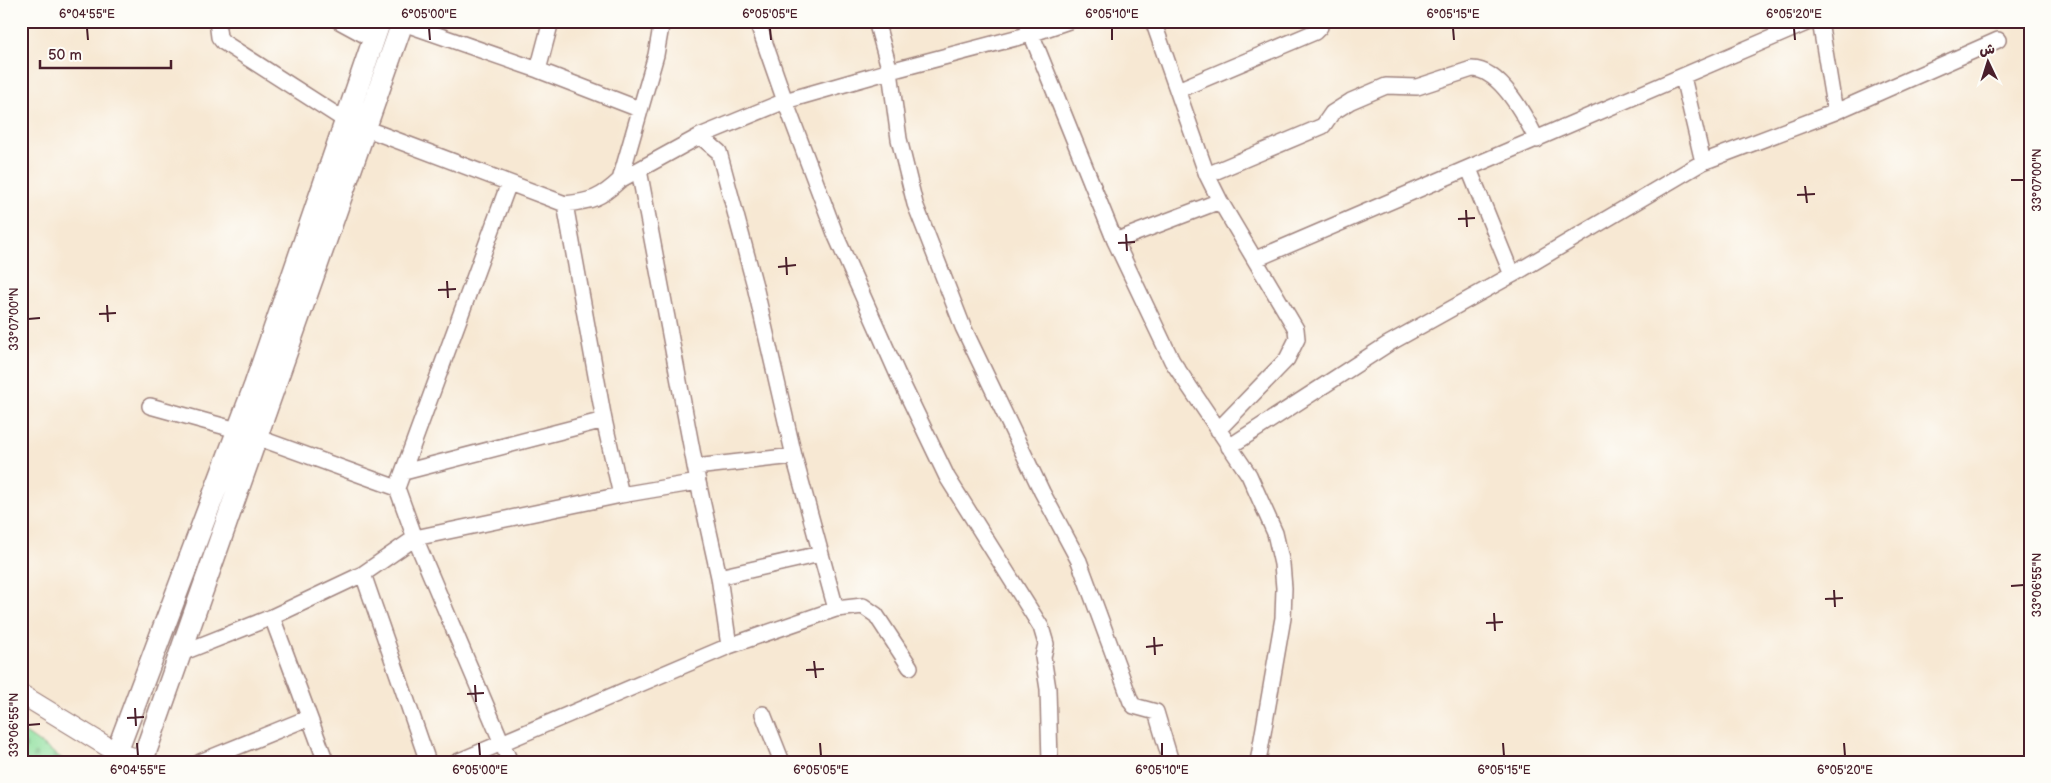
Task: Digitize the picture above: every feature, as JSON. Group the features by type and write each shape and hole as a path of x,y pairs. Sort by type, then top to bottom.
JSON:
{"main road":[{"path":"142,761 403,22"},
{"path":"115,757 255,385 377,30"}],"street":[{"path":"217,21 219,37 223,42 346,121 365,130 565,204 589,202 610,190 620,180 700,136 785,101 1028,28 1070,21"},
{"path":"339,21 377,30"},
{"path":"538,70 551,21"},
{"path":"620,180 656,54 662,21"},
{"path":"757,21 836,236 947,477 1041,627 1046,644 1043,657 1048,689 1050,762"},
{"path":"876,21 890,71 898,139 915,204 963,328 1038,484 1080,561 1131,702 1134,706 1156,712 1170,762"},
{"path":"1153,21 1207,175 1220,201 1296,329 1297,339 1294,349 1287,359 1218,430"},
{"path":"1178,90 1315,32 1320,27 1320,21"},
{"path":"1820,21 1835,112"},
{"path":"403,22 538,70 639,110"},
{"path":"1256,259 1683,77 1803,22"},
{"path":"1028,28 1115,242 1172,361 1249,474 1275,534 1282,564 1284,588 1282,618 1258,762"},
{"path":"1229,447 1388,344 1512,275 1703,162 1835,112 1998,40"},
{"path":"1207,175 1323,126 1332,113 1351,101 1386,86 1417,88 1472,69 1482,70 1515,99 1537,140"},
{"path":"1683,77 1703,162"},
{"path":"700,136 719,152 755,286 794,456 836,608"},
{"path":"1469,169 1512,275"},
{"path":"639,170 696,474 719,577 729,646"},
{"path":"509,182 397,488 510,762"},
{"path":"1115,242 1220,201"},
{"path":"565,204 604,420 621,495"},
{"path":"150,406 237,430 397,488"},
{"path":"404,472 604,420"},
{"path":"179,654 272,617 363,574 416,538 621,495 696,474 794,456"},
{"path":"719,577 820,554"},
{"path":"363,574 428,762"},
{"path":"457,762 729,646 836,608 863,606 872,611 910,667"},
{"path":"272,617 308,718 326,762"},
{"path":"21,694 115,757 142,761"},
{"path":"763,714 782,762"},
{"path":"200,762 308,718"}],"green space":[{"path":"21,730 67,762 21,762"}]}
